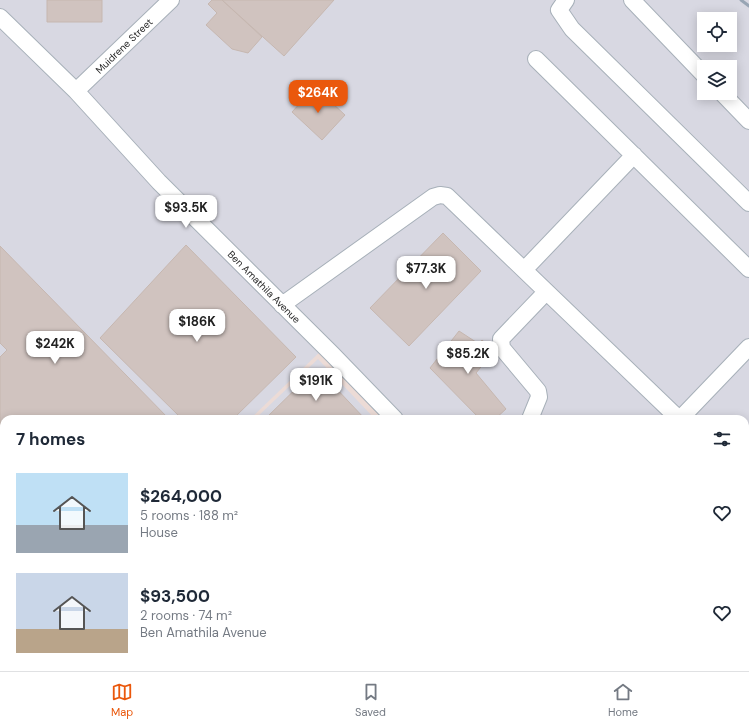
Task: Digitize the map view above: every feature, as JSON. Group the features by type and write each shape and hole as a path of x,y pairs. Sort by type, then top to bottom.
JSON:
{"street":[{"name":"Muidrene Street","path":"76,91 171,0"},
{"path":"566,0 559,10 572,29 749,203"},
{"path":"632,0 697,67"},
{"name":"Ben Amathila Avenue","path":"0,17 76,91 159,182 390,415"},
{"path":"536,59 749,269"},
{"path":"729,100 749,121"},
{"path":"524,270 634,155"},
{"path":"282,305 433,197 440,195 447,196 675,415"},
{"path":"532,415 540,397 538,390 502,348 500,339 546,292"},
{"path":"683,415 749,347"}],"shaded area":[{"path":"0,0 749,0 749,415 402,415 324,348 254,415 0,415"},
{"path":"318,359 371,415 259,415"}],"building":[{"path":"47,0 102,0 102,22 47,22"},
{"path":"212,0 222,0 262,37 248,53 232,49 206,25 217,13 208,4"},
{"path":"222,0 334,0 284,56"},
{"path":"315,87 345,115 322,140 292,112"},
{"path":"443,233 481,271 409,346 370,308"},
{"path":"186,245 296,357 237,415 178,415 100,338"},
{"path":"0,246 165,415 0,415 0,357 7,350 0,343"},
{"path":"459,331 479,344 482,340 494,351 476,373 506,409 499,415 476,415 430,368"},
{"path":"317,368 361,415 269,415"}],"railway":[{"path":"741,0 749,6"}]}
